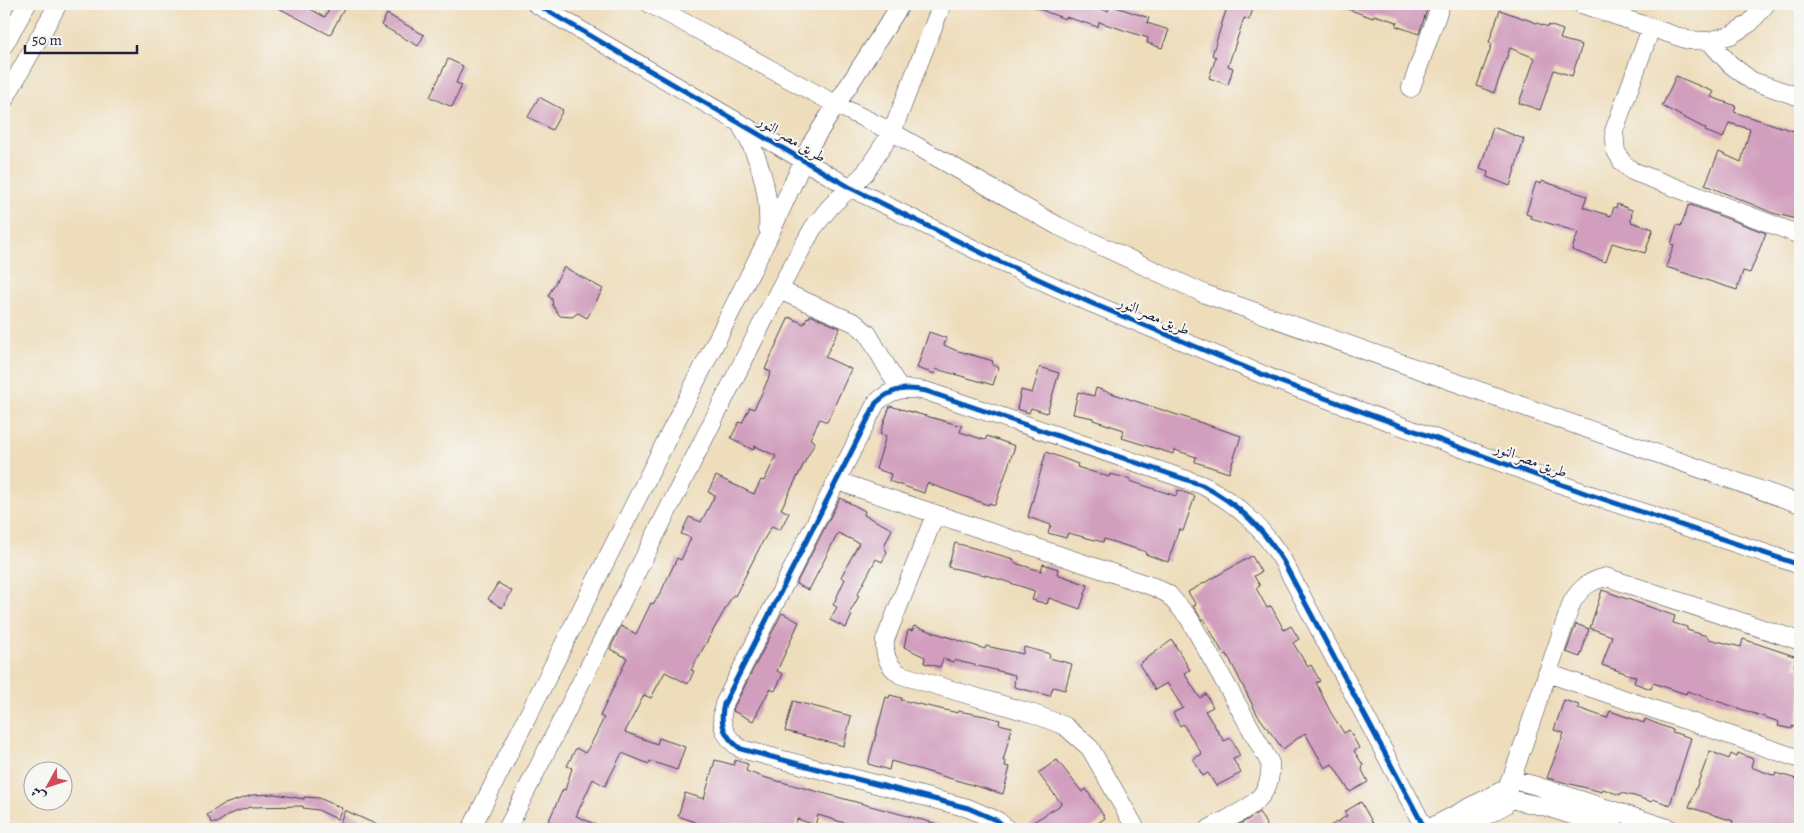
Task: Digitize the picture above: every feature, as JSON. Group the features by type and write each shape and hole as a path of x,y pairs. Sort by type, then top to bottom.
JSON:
{"street":[{"path":"4,45 27,4"},
{"path":"4,100 58,4"},
{"name":"طريق مصر النور","path":"536,4 849,187 996,260 1091,303 1278,381 1568,487 1800,565"},
{"path":"650,4 837,105 892,132 1058,226 1205,294 1800,504"},
{"path":"471,829 768,238 821,127 901,4"},
{"path":"507,829 779,290 813,228 849,187 865,174 892,132 942,4"},
{"path":"1411,88 1441,4"},
{"path":"1581,4 1688,40 1709,41 1731,35 1750,23 1766,4"},
{"path":"1651,28 1614,131 1614,142 1622,162 1632,171 1685,193 1800,235"},
{"path":"1709,41 1730,64 1752,81 1800,97"},
{"path":"740,123 751,142 765,181 769,205 768,238"},
{"path":"779,290 855,323 868,334 899,388"},
{"path":"1007,829 998,821 968,808 741,749 730,741 723,730 721,717 724,704 876,403 886,394 899,388 926,392 1202,485 1240,509 1271,542 1283,561 1426,829 1507,788 1572,602 1580,589 1592,580 1606,577 1800,641"},
{"path":"837,481 1154,587 1168,594 1180,605 1265,750 1270,763 1271,776 1268,789 1259,800 1209,829"},
{"path":"936,515 885,640 887,661 901,675 1034,714 1064,726 1090,748 1136,829"},
{"path":"1547,673 1800,759"},
{"path":"1461,829 1505,805 1510,779"},
{"path":"1510,779 1671,829"},
{"path":"1505,798 1546,807 1615,829"}],"building":[{"path":"271,4 301,4 325,17 332,4 344,9 330,35"},
{"path":"1034,4 1084,4 1108,11 1110,5 1149,18 1147,23 1169,30 1162,48 1147,43 1148,38 1099,22 1098,27 1066,17 1065,19 1034,7"},
{"path":"1228,4 1255,4 1249,20 1244,18 1228,66 1233,68 1228,85 1209,78 1216,57 1212,55"},
{"path":"1339,4 1429,4 1419,34 1396,26 1397,22 1374,15 1373,18 1339,6"},
{"path":"1500,10 1548,27 1549,25 1563,30 1560,39 1582,45 1572,76 1554,70 1540,110 1519,103 1535,58 1510,48 1494,93 1477,86 1492,44 1489,42"},
{"path":"387,14 424,35 418,46 381,25"},
{"path":"448,59 463,66 456,83 462,85 452,107 430,97"},
{"path":"1676,76 1714,92 1711,97 1736,106 1734,112 1800,133 1800,220 1773,213 1705,185 1719,152 1741,162 1750,129 1729,123 1723,138 1705,131 1706,129 1662,106"},
{"path":"539,97 563,110 552,130 528,117"},
{"path":"1493,127 1524,139 1510,186 1487,177 1488,172 1480,169"},
{"path":"1542,181 1587,196 1583,207 1611,216 1617,204 1632,210 1631,222 1653,229 1645,253 1612,243 1606,262 1572,250 1578,232 1531,218 1531,216 1526,214 1536,182 1541,184"},
{"path":"1691,205 1766,233 1750,273 1743,271 1737,290 1666,267 1674,245 1671,244 1677,225 1681,226 1688,206"},
{"path":"564,267 603,289 587,318 578,313 572,317 560,316 553,306 552,299 548,296"},
{"path":"810,315 840,328 825,357 851,369 827,422 820,419 810,439 815,442 781,509 789,513 780,530 772,526 763,541 735,596 733,595 691,670 694,671 688,684 665,672 651,698 644,695 625,732 657,744 659,738 685,747 677,770 650,761 649,764 622,753 605,786 593,779 576,816 606,829 545,829 563,789 565,790 572,768 567,766 576,748 585,753 592,742 604,718 600,716 627,658 610,649 621,626 636,634 651,603 653,604 660,594 677,558 681,560 691,538 681,534 689,517 701,522 715,495 708,492 716,476 754,494 761,480 764,481 776,456 755,446 753,450 731,438 739,422 742,423 750,407 754,409 762,393 771,372 765,369 789,317 804,324"},
{"path":"929,332 946,338 944,345 955,350 993,361 992,365 999,367 993,385 936,369 935,374 917,368"},
{"path":"1040,367 1059,373 1047,413 1031,408 1029,413 1017,409 1021,390 1032,393"},
{"path":"1096,388 1241,436 1229,473 1195,462 1196,457 1175,450 1173,454 1122,438 1124,430 1093,420 1093,418 1073,414 1078,392 1094,396"},
{"path":"890,406 962,426 960,432 985,440 987,436 1015,446 995,505 989,503 988,505 927,483 924,493 889,481 891,474 876,469 886,436 880,434"},
{"path":"1046,452 1078,464 1077,467 1109,477 1110,474 1131,479 1130,481 1176,496 1178,490 1195,496 1183,531 1179,529 1168,562 1145,554 1146,552 1104,539 1103,542 1068,533 1066,538 1048,533 1051,525 1028,517"},
{"path":"840,498 865,511 864,515 892,529 884,547 887,552 882,562 876,559 857,595 859,596 849,614 852,615 846,628 830,620 837,607 833,605 845,579 841,577 859,543 838,533 809,590 796,584"},
{"path":"955,543 1014,559 1013,561 1018,564 1041,571 1043,564 1058,569 1057,574 1088,585 1080,609 1049,598 1047,604 1032,600 1035,591 989,576 948,567"},
{"path":"1252,556 1261,572 1254,576 1260,586 1256,588 1267,608 1271,606 1284,630 1291,626 1299,639 1293,643 1308,667 1311,665 1320,681 1316,683 1331,713 1344,733 1349,730 1359,748 1354,751 1363,765 1362,770 1368,782 1350,792 1332,764 1325,768 1305,733 1283,749 1257,714 1227,654 1224,655 1204,619 1202,620 1193,606 1196,605 1188,592"},
{"path":"498,583 512,591 502,608 488,599"},
{"path":"1602,590 1675,616 1673,623 1687,627 1687,630 1707,636 1709,639 1741,647 1743,639 1797,657 1794,666 1800,668 1800,704 1795,727 1792,726 1792,729 1778,726 1779,722 1687,691 1686,694 1653,683 1651,689 1634,683 1636,677 1602,665 1612,636 1590,628"},
{"path":"782,613 799,622 777,671 783,674 775,691 770,689 753,721 733,711 734,707"},
{"path":"1576,624 1589,629 1580,657 1566,652"},
{"path":"914,626 985,649 986,646 1023,654 1024,647 1047,653 1050,655 1049,658 1072,664 1065,690 1053,687 1050,696 1014,687 1015,675 954,660 953,662 943,659 940,667 924,663 925,657 904,647 908,630 912,631"},
{"path":"1172,640 1190,670 1184,673 1200,698 1206,694 1213,707 1205,711 1224,741 1231,738 1240,756 1233,759 1241,773 1216,786 1208,773 1203,776 1193,759 1202,754 1183,724 1180,726 1173,713 1183,708 1167,683 1155,690 1139,664"},
{"path":"890,695 902,698 901,700 958,713 958,711 985,716 1000,720 999,724 1012,727 1003,761 1006,761 1005,766 1010,767 1003,794 891,761 889,770 868,764 886,697 889,698"},
{"path":"1564,700 1579,705 1578,708 1607,718 1610,711 1644,723 1645,719 1673,730 1672,732 1691,738 1670,805 1653,799 1652,802 1621,793 1620,795 1603,789 1602,792 1547,778 1564,733 1554,730"},
{"path":"793,701 851,716 844,746 785,731"},
{"path":"1710,751 1729,759 1731,754 1737,757 1738,753 1753,759 1751,767 1775,776 1776,773 1800,780 1800,829 1730,829 1733,821 1689,807"},
{"path":"715,760 734,765 735,760 748,764 746,771 763,777 941,825 941,829 847,829 848,824 818,815 815,825 797,819 795,827 792,826 792,829 714,829 678,816 685,793 704,799"},
{"path":"1057,760 1082,792 1086,789 1105,818 1090,829 1022,829 1061,803 1038,773"},
{"path":"275,794 304,799 304,797 319,798 342,808 337,819 318,810 303,808 303,806 250,807 230,814 217,823 212,823 207,815 222,805 252,795"},
{"path":"1361,802 1376,829 1325,829 1347,816 1344,812"},
{"path":"345,810 386,829 357,829 340,822"},
{"path":"1259,812 1269,829 1231,829 1247,820"}],"cycle path":[{"path":"536,4 849,187 996,260 1091,303 1278,381 1585,493 1800,565"},
{"path":"1007,829 998,821 968,808 741,749 730,740 724,730 722,718 724,704 876,403 888,394 899,390 926,391 1202,485 1238,508 1267,537 1283,561 1425,829"}]}
